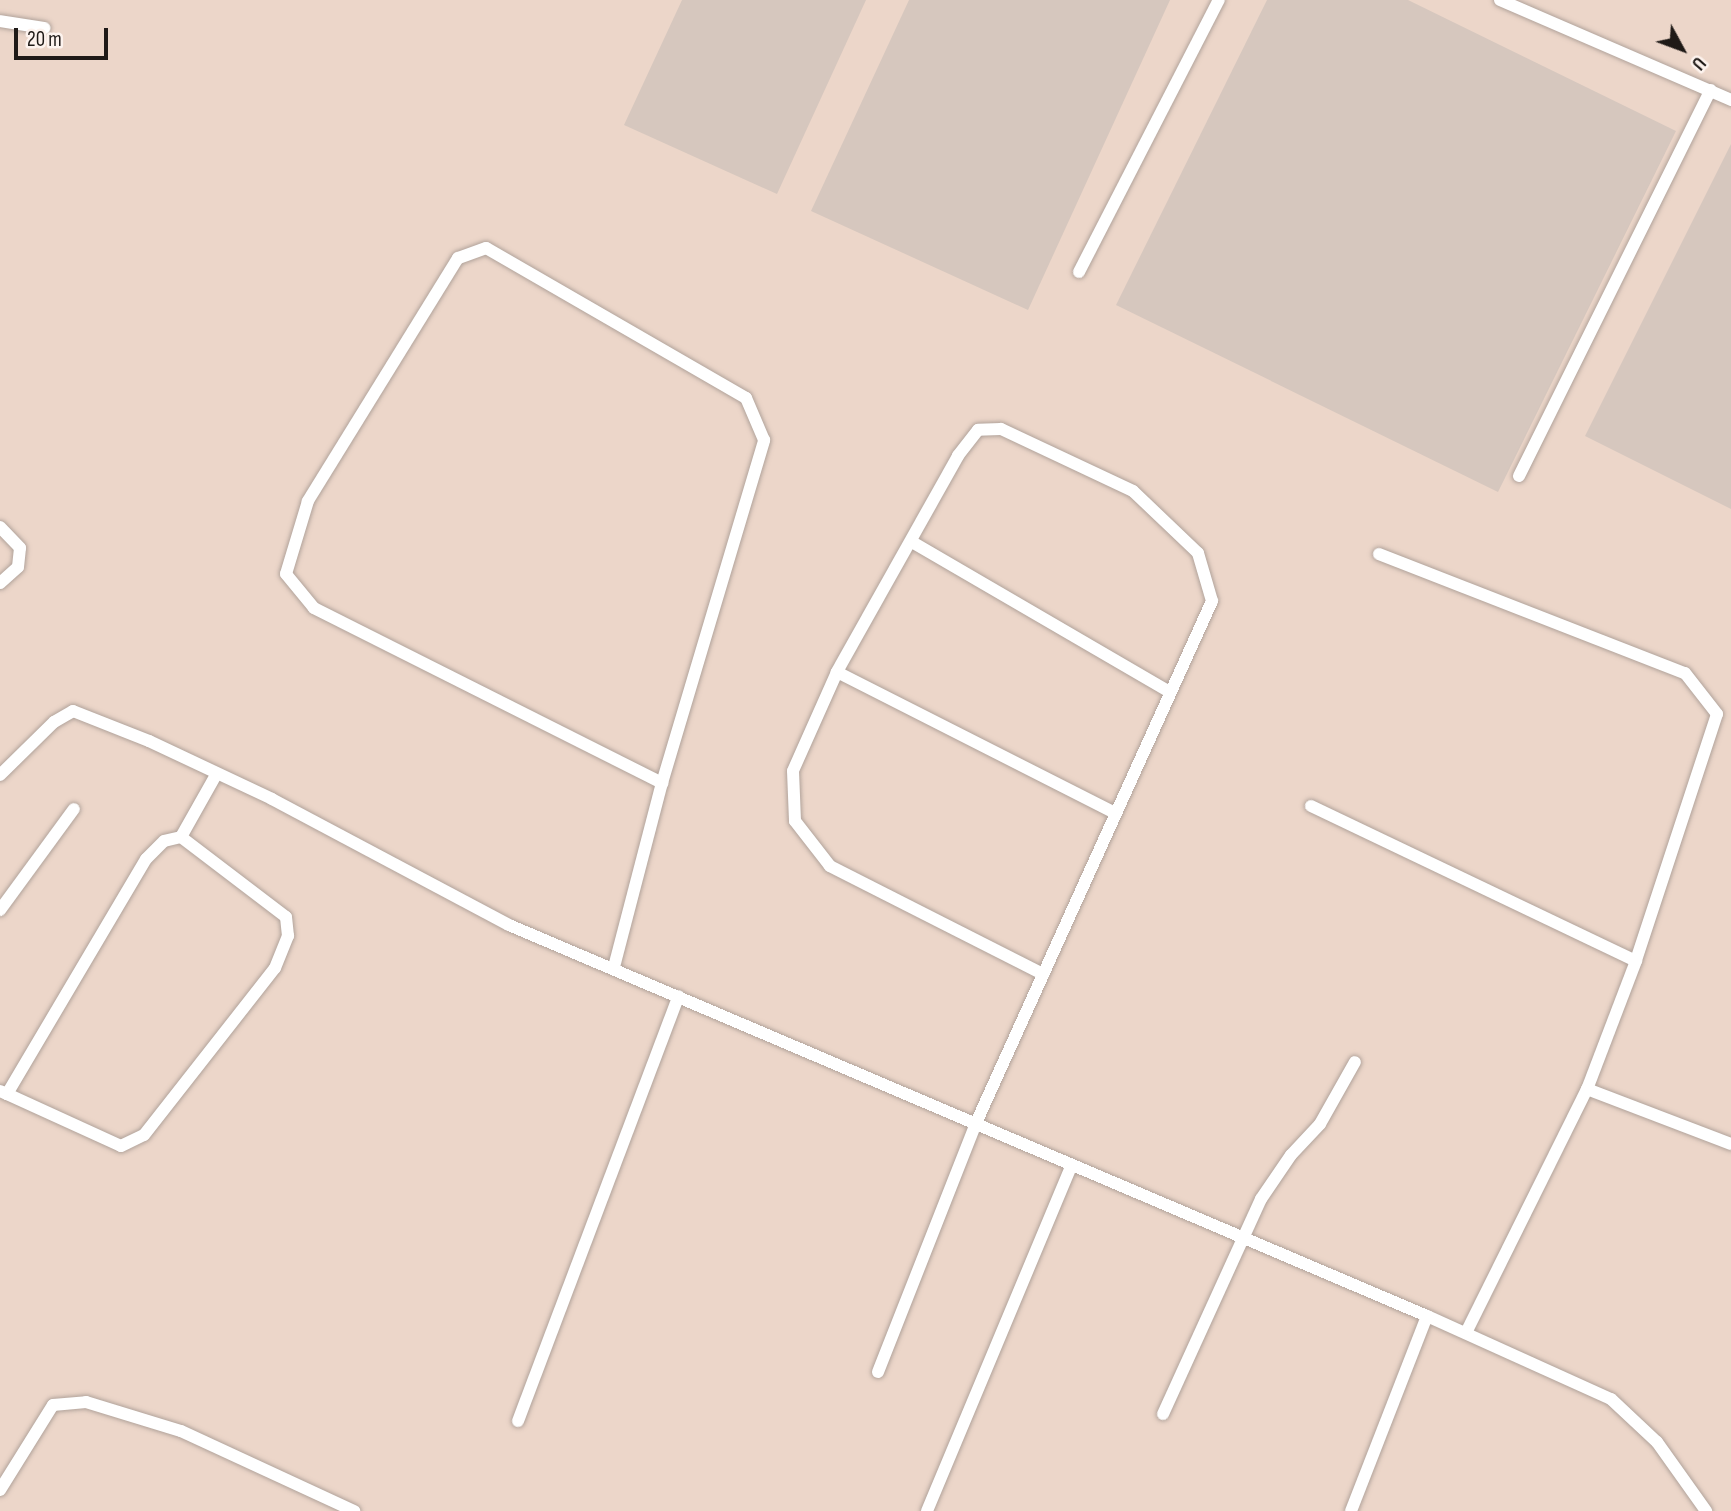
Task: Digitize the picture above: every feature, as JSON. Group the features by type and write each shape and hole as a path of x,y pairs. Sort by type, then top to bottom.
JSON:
{"lane":[{"path":"1079,272 1219,0"},
{"path":"1500,0 1731,100"},
{"path":"0,21 44,28"},
{"path":"1519,476 1711,90"},
{"path":"614,967 662,783 764,440 746,398 486,248 458,258 308,501 286,574 314,608 662,783"},
{"path":"878,1372 975,1124 1043,974 1115,813 1168,691 1212,601 1198,554 1133,491 1001,429 978,430 958,456 837,672 793,771 795,821 830,866 1043,974"},
{"path":"0,527 20,548 18,567 0,583"},
{"path":"912,542 1168,691"},
{"path":"1379,554 1685,673 1717,714 1636,961 1587,1089 1466,1333"},
{"path":"837,672 1115,813"},
{"path":"0,775 54,722 73,711 217,773 509,925 614,967 1427,1316 1611,1399 1657,1442 1706,1511"},
{"path":"181,837 286,917 288,936 275,968 144,1135 121,1146 4,1093 146,859 163,841 181,837 217,773"},
{"path":"1311,806 1636,961"},
{"path":"0,909 74,809"},
{"path":"518,1422 678,996"},
{"path":"1163,1414 1261,1199 1291,1154 1320,1124 1355,1062"},
{"path":"1587,1089 1731,1144"},
{"path":"927,1511 1072,1164"},
{"path":"1351,1511 1427,1316"},
{"path":"0,1490 31,1433 53,1405 86,1402 181,1431 354,1511"}],"shaded area":[{"path":"0,0 1731,0 1731,1511 0,1511"}],"building":[{"path":"682,0 866,0 777,194 624,125"},
{"path":"909,0 1170,0 1028,310 811,211"},
{"path":"1267,0 1408,0 1676,131 1498,492 1116,305"},
{"path":"1731,144 1731,509 1585,436"}]}
